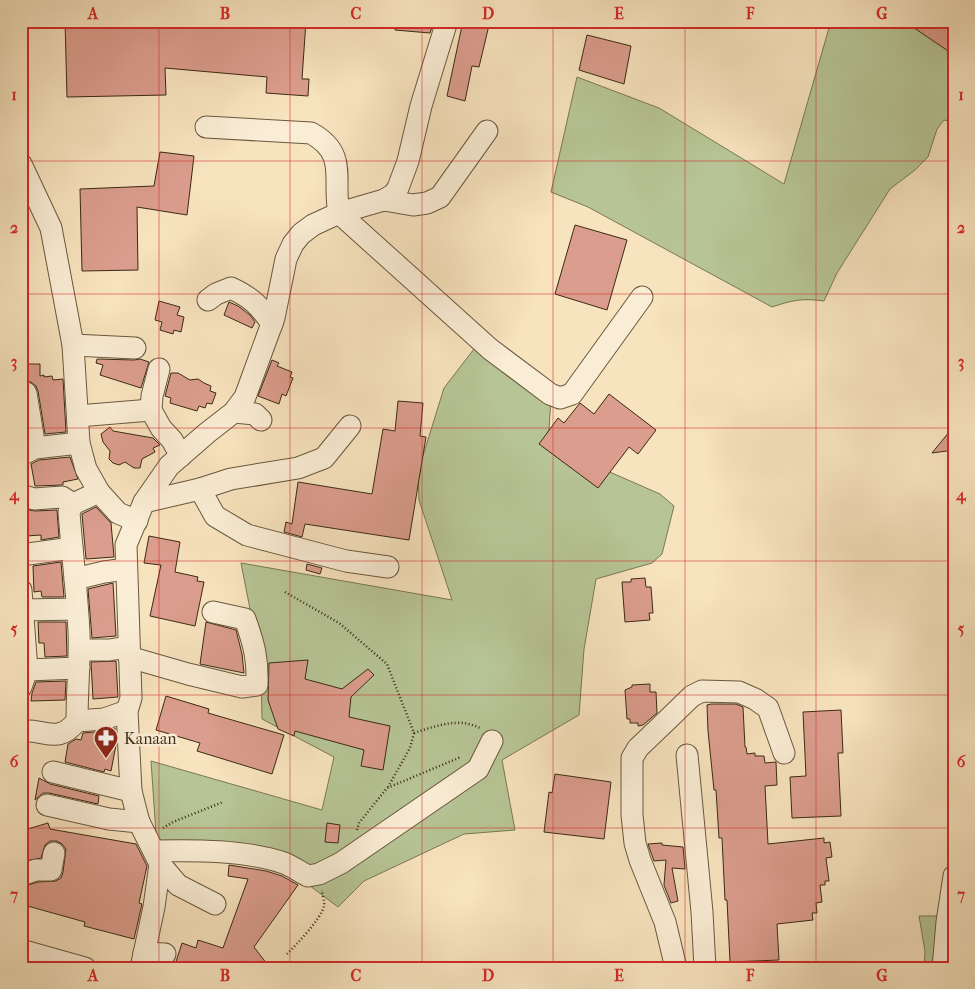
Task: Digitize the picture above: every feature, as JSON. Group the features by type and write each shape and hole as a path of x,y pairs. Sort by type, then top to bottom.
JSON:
{"street":[{"path":"216,904 178,885 149,842 131,791 127,711 131,698 126,545 140,511 169,466 234,412 245,397 272,324 286,259 293,244 301,234 313,225 340,213 384,200 394,194 398,188 408,160 421,106 447,21"},
{"path":"206,127 311,133 324,140 338,167 337,202 340,213 490,349 550,394 560,398 572,394 642,297"},
{"path":"384,200 413,205 427,204 440,197 487,131"},
{"path":"21,164 51,228 73,346 79,443 86,469 99,492 118,513 140,511 230,479 298,468 324,458 350,426"},
{"path":"208,300 216,294 231,288 249,297 272,324"},
{"path":"73,346 135,348"},
{"path":"160,369 150,410 181,456"},
{"path":"26,392 28,452 79,443"},
{"path":"78,416 150,410"},
{"path":"234,412 255,414 261,420"},
{"path":"200,489 215,516 247,535 346,561 388,567"},
{"path":"22,727 58,736 71,729 77,721 79,659 69,512 73,504 99,492"},
{"path":"21,495 34,499 62,497 73,504"},
{"path":"21,555 72,548"},
{"path":"75,579 104,572 126,570"},
{"path":"77,609 22,600 24,678 110,650 129,652 188,674 242,687 257,685 258,666 245,619 213,612"},
{"path":"676,968 665,922 640,860 635,842 632,815 632,758 638,748 692,696 702,692 739,692 755,699 768,708 784,753"},
{"path":"77,721 104,718 127,711"},
{"path":"51,812 149,842 206,851 244,854 285,863 308,876 319,874 341,863 478,769 492,741"},
{"path":"687,755 702,912 705,968"},
{"path":"53,772 131,791"},
{"path":"149,842 154,907 143,961 165,954"},
{"path":"21,875 36,870 51,870 54,853"},
{"path":"943,968 954,876"},
{"path":"21,950 85,968"}],"path":[{"path":"285,592 339,623 387,664 414,732 410,748 387,788 360,823 357,832"},
{"path":"414,732 447,723 470,723 488,732 492,741"},
{"path":"387,788 466,754"},
{"path":"149,842 173,822 224,802"},
{"path":"287,954 298,944 324,906 319,874"}],"green space":[{"path":"831,21 912,21 954,52 954,122 944,120 937,129 928,157 915,170 890,189 837,273 824,301 798,300 772,307 588,207 551,192 577,77 659,108 784,184"},
{"path":"474,349 551,398 548,445 660,494 674,506 662,554 652,563 596,579 584,649 579,715 502,760 515,830 464,834 364,881 338,907 289,870 157,848 151,761 322,810 334,757 262,719 261,665 241,563 452,600 419,500 418,472 444,388"},
{"path":"954,865 954,968 924,968 925,951 919,916 943,916 947,870"}],"building":[{"path":"65,21 306,21 302,79 309,79 308,96 266,93 267,77 165,68 166,95 67,97"},
{"path":"395,21 434,21 430,33 395,30"},
{"path":"463,21 490,21 479,67 472,66 465,101 447,96"},
{"path":"904,21 954,21 954,55"},
{"path":"587,35 631,46 624,84 579,70"},
{"path":"160,152 194,156 187,215 137,207 138,270 82,271 80,189 154,186"},
{"path":"575,225 627,240 607,310 555,294"},
{"path":"159,301 180,307 177,315 184,317 181,332 174,330 173,334 160,330 162,322 155,320"},
{"path":"229,302 250,315 255,322 252,328 224,315"},
{"path":"97,359 140,359 149,362 141,388 100,375 103,365 96,363"},
{"path":"272,360 279,363 277,366 292,372 290,377 293,378 286,396 282,394 279,404 258,396"},
{"path":"21,364 40,364 40,376 52,376 53,380 63,379 66,432 45,434 38,391 31,382 21,382"},
{"path":"171,373 178,373 190,380 198,379 211,386 210,391 216,393 212,404 207,403 205,408 199,406 197,411 170,403 171,398 165,396"},
{"path":"609,394 656,430 638,454 629,447 598,488 539,444 558,418 564,423 580,403 594,414"},
{"path":"398,401 423,403 420,436 426,437 409,540 305,524 302,537 284,532 286,522 292,524 298,482 372,494 383,429 395,431"},
{"path":"954,426 954,450 932,453"},
{"path":"110,427 113,431 153,438 160,445 153,448 155,452 142,459 140,468 134,468 125,462 119,465 113,463 109,459 110,451 103,442 101,434"},
{"path":"70,457 78,479 63,482 63,485 35,486 31,464 39,460"},
{"path":"96,507 111,523 114,557 86,559 82,514"},
{"path":"24,509 35,511 57,510 59,537 41,540 41,535 26,536"},
{"path":"149,536 180,542 175,572 198,577 197,581 204,582 195,626 150,616 161,565 144,563"},
{"path":"61,562 64,597 42,597 41,591 34,592 33,566"},
{"path":"307,564 322,568 320,574 306,570"},
{"path":"645,578 646,587 651,587 653,613 649,613 650,620 625,622 622,582 631,582 631,579"},
{"path":"113,583 116,636 92,638 88,589"},
{"path":"38,622 66,622 67,656 45,657 44,643 39,643"},
{"path":"206,622 236,630 242,654 244,673 200,664"},
{"path":"308,660 305,679 342,689 368,669 374,675 351,697 349,717 390,726 383,770 361,766 364,750 295,731 294,736 278,729 268,700 269,663"},
{"path":"116,661 118,697 93,699 91,662"},
{"path":"66,681 65,700 31,701 36,682"},
{"path":"650,684 650,692 656,692 657,713 643,725 638,726 638,723 630,723 630,719 627,719 625,690 632,687 632,685"},
{"path":"166,696 209,709 208,713 284,735 272,774 197,751 200,743 156,730"},
{"path":"736,704 743,707 747,754 755,753 755,756 764,756 765,763 776,762 777,785 765,786 768,844 824,838 824,843 830,842 832,857 826,858 829,881 825,881 825,885 820,885 822,902 816,903 817,913 812,913 813,920 777,924 779,960 730,962 722,838 719,838 716,790 714,790 708,731 707,705"},
{"path":"841,710 843,753 838,753 841,816 792,818 790,777 806,776 803,712"},
{"path":"115,728 116,745 111,771 105,769 104,772 65,762 68,744 76,739 81,740 83,733"},
{"path":"555,774 611,782 604,839 544,832 549,792 552,793"},
{"path":"39,778 50,784 99,796 98,804 49,793 43,793 35,800"},
{"path":"48,823 50,829 136,844 147,866 139,903 142,904 134,939 84,926 85,922 24,905 26,899 21,898 21,887 38,882 56,881 61,878 63,872 66,849 57,841 50,841 45,845 41,858 21,862 21,831"},
{"path":"327,823 340,825 338,843 325,842"},
{"path":"662,843 662,845 683,847 685,869 672,868 678,901 671,903 664,885 666,860 654,861 648,844"},
{"path":"229,865 266,871 282,876 298,885 254,947 270,968 174,968 182,943 196,948 198,940 223,948 248,879 228,876"}],"place":[{"name":"Kanaan","path":"106,759"}]}
